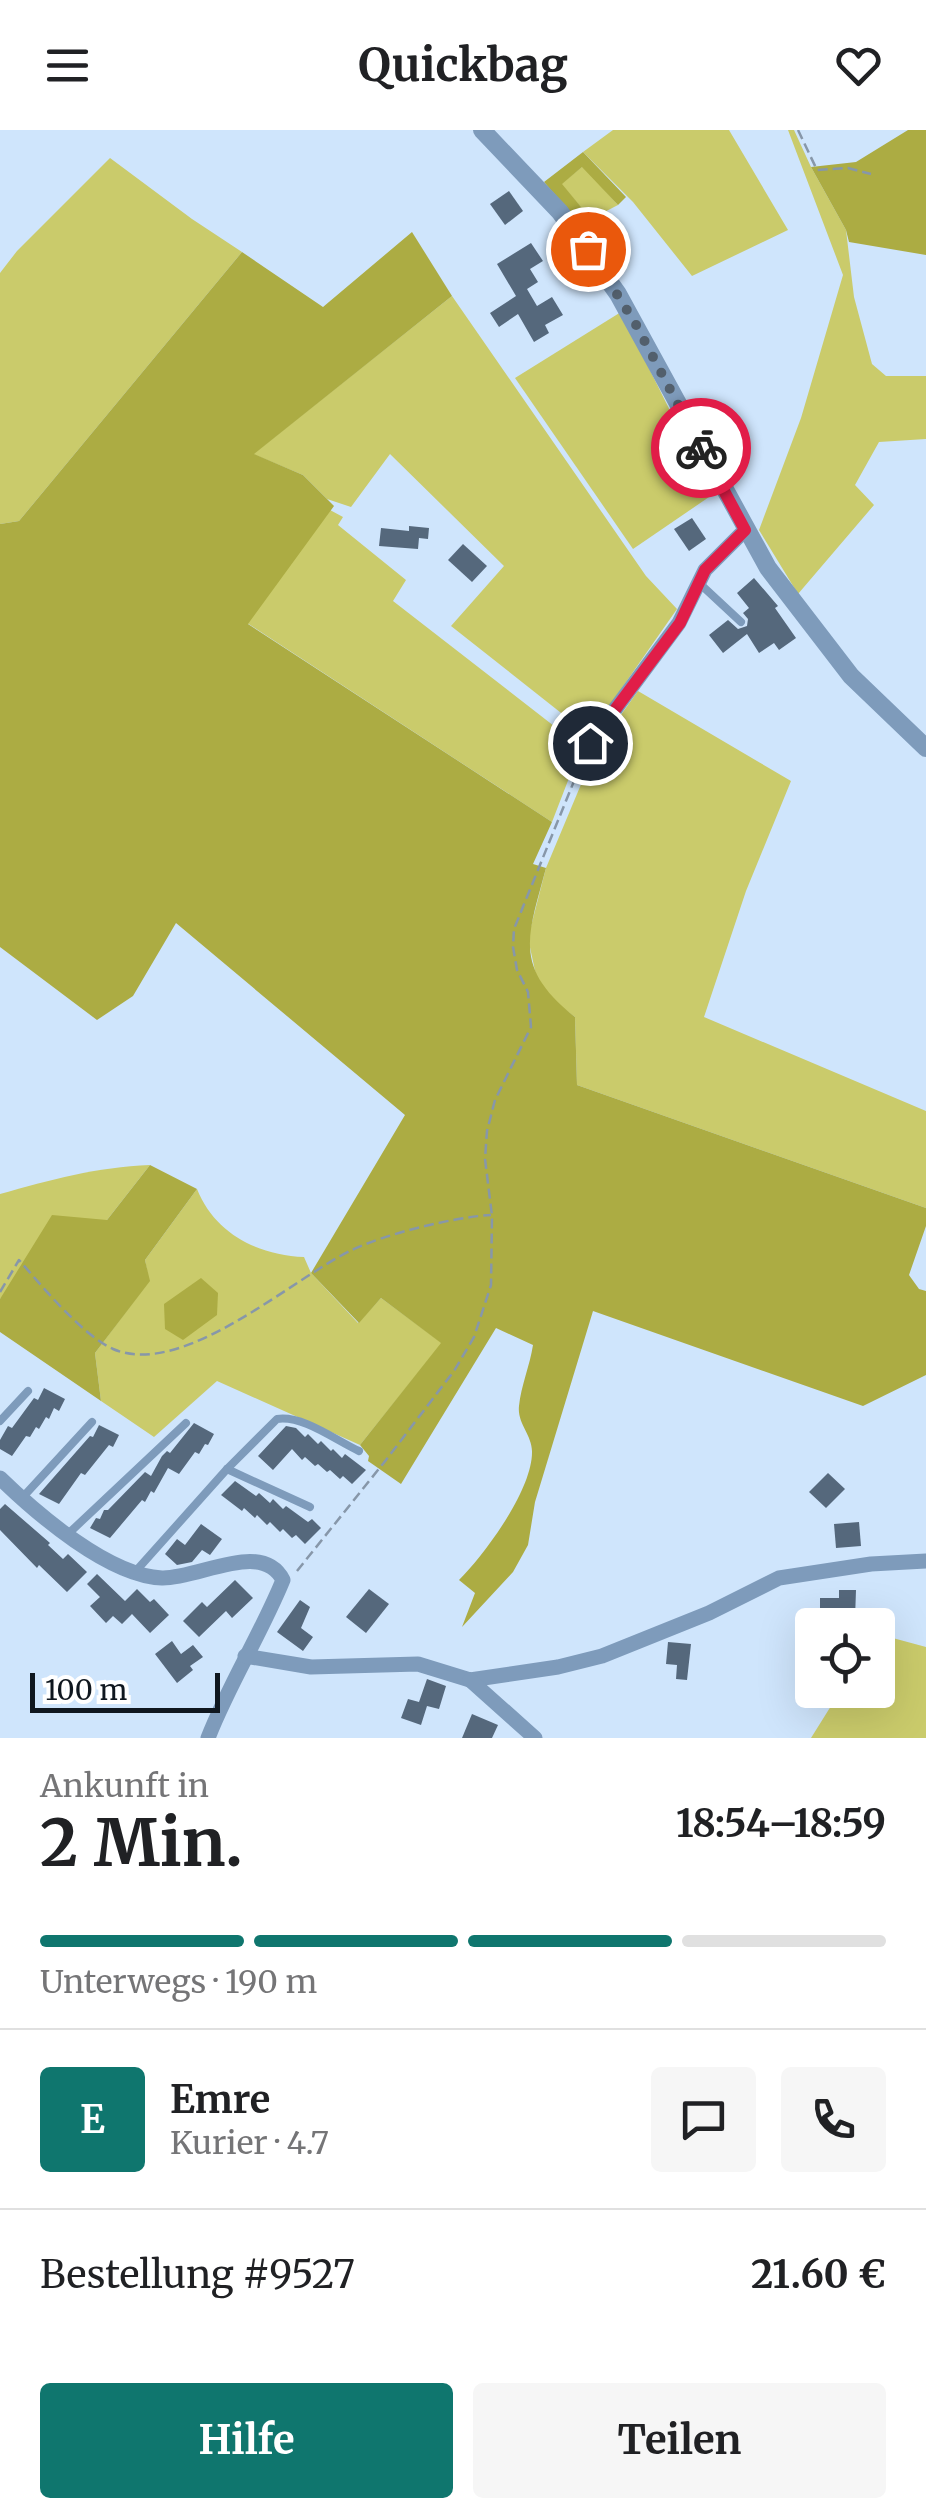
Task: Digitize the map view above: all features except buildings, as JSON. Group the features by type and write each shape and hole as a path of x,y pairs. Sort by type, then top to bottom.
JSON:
{"street":[{"path":"482,130 560,212 618,294 745,530 822,643 926,748"},
{"path":"590,743 680,623 698,582 714,560 745,530"},
{"path":"0,1478 68,1534 135,1572 164,1578 201,1574 244,1561 262,1562 278,1570 283,1580 208,1738"},
{"path":"470,1680 602,1656 709,1613 778,1578 870,1564 926,1561"},
{"path":"245,1656 311,1667 403,1662 432,1668 470,1680 535,1738"}],"lane":[{"path":"698,582 741,622"},
{"path":"0,1421 28,1392"},
{"path":"135,1572 277,1419 288,1418 359,1452"},
{"path":"22,1498 92,1422"},
{"path":"68,1534 186,1423"},
{"path":"227,1469 310,1507"}],"path":[{"path":"798,130 817,170 848,168 871,174"},
{"path":"283,1580 297,1571 342,1517 454,1370 474,1337 491,1285 492,1216 485,1173 488,1130 495,1100 531,1027 528,992 515,958 514,929 590,743"},
{"path":"0,1292 20,1260 95,1337 114,1349 140,1354 155,1352 185,1347 232,1324 311,1273 386,1234 406,1234 492,1216"}],"shaded area":[{"path":"613,130 729,130 788,230 692,276 633,202 583,152"},
{"path":"788,130 794,130 846,230 854,297 872,364 886,376 926,376 926,439 879,442 855,485 874,505 798,594 759,530 801,418 843,275"},
{"path":"908,130 926,130 926,255 849,242 811,167 856,162"},
{"path":"583,152 626,197 618,205 582,167 562,184 591,219 584,228 544,182"},
{"path":"110,158 242,252 19,521 0,524 0,273"},
{"path":"583,166 618,205 591,219 561,184"},
{"path":"412,232 452,296 254,454 303,475 334,506 248,624 552,822 533,864 546,868 534,913 530,949 541,982 575,1017 577,1085 926,1208 926,1226 909,1275 919,1289 926,1291 926,1375 863,1406 593,1311 535,1502 528,1545 513,1572 462,1627 475,1593 459,1580 506,1520 530,1466 531,1445 519,1406 533,1345 496,1328 401,1484 368,1461 369,1456 360,1445 441,1343 381,1298 359,1323 311,1273 405,1115 176,923 133,996 97,1020 0,947 0,524 19,521 242,252 323,307"},
{"path":"452,296 646,576 677,609 589,735 451,626 504,566 390,454 351,507 327,499 303,475 253,454"},
{"path":"621,312 712,495 633,549 515,378"},
{"path":"330,510 343,517 338,525 406,580 393,601 581,747 552,822 247,623"},
{"path":"638,691 791,781 746,891 704,1017 926,1111 926,1208 577,1085 575,1017 556,1003 537,980 528,938 546,868 595,751"},
{"path":"150,1165 107,1220 0,1299 0,1194 92,1171"},
{"path":"150,1165 197,1189 145,1260 150,1281 95,1353 101,1401 0,1332 0,1299 52,1215 107,1220"},
{"path":"197,1189 215,1218 240,1239 270,1252 304,1257 311,1273 358,1323 381,1298 442,1343 360,1445 217,1381 154,1437 101,1401 95,1353 149,1281 145,1260"},
{"path":"201,1278 218,1293 217,1315 183,1340 165,1329 164,1304"},
{"path":"895,1639 926,1647 926,1738 811,1738 830,1708 895,1708"}],"way so far":[{"path":"588,249 634,321 701,448"}],"route":[{"path":"590,743 680,623 705,570 745,530 701,448"}]}
